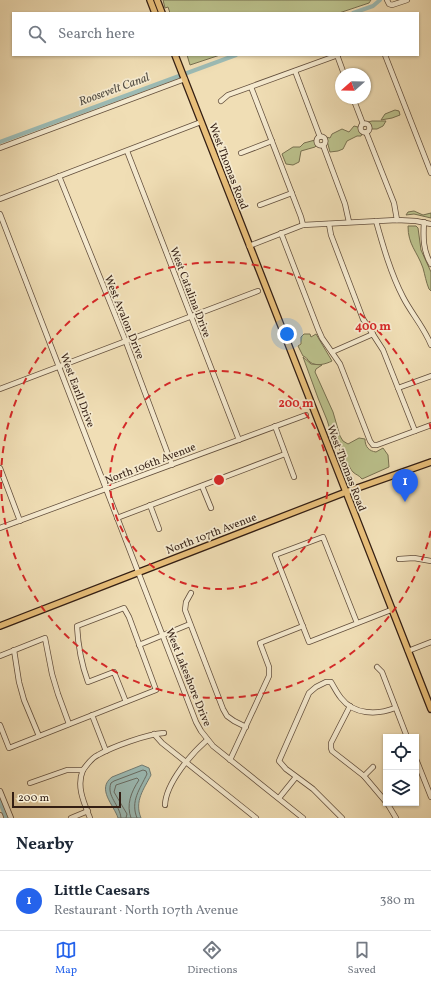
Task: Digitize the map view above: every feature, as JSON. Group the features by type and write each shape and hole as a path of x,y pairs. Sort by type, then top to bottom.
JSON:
{"main road":[{"path":"150,0 155,12"},
{"path":"157,0 162,12"},
{"name":"West Thomas Road","path":"175,56 431,710"},
{"name":"North 107th Avenue","path":"0,626 346,492 431,462"}],"street":[{"path":"388,2 392,5 406,0"},
{"path":"221,101 228,95 335,56"},
{"path":"338,56 342,68"},
{"path":"385,56 431,173"},
{"path":"294,71 320,137 324,137 325,139 326,142 323,145 345,204 349,222"},
{"path":"0,148 185,79"},
{"path":"251,87 303,225"},
{"path":"355,104 363,124 369,128 366,132 394,203 397,220"},
{"path":"0,199 201,122"},
{"path":"241,153 272,141"},
{"name":"West Catalina Drive","path":"127,151 239,440"},
{"name":"West Avalon Drive","path":"59,176 126,342 172,464"},
{"path":"260,205 292,193"},
{"name":"West Earll Drive","path":"0,214 138,572"},
{"path":"249,246 303,225 397,220 431,224"},
{"path":"376,221 391,269 403,296 431,344"},
{"path":"424,222 424,246 428,260 431,264"},
{"path":"329,224 331,235 363,319 383,350 415,431"},
{"path":"281,233 318,329 322,338 340,364 370,442 373,445 377,445 431,425"},
{"path":"0,389 258,291"},
{"path":"332,352 373,334"},
{"path":"398,388 431,376"},
{"name":"North 106th Avenue","path":"0,528 306,414"},
{"path":"275,426 294,477"},
{"path":"117,518 285,454"},
{"path":"0,468 20,521"},
{"path":"202,486 211,508"},
{"path":"150,505 159,529"},
{"path":"358,623 323,537 275,555 309,642 358,623 391,610"},
{"path":"400,559 414,558 431,561"},
{"name":"West Lakeshore Drive","path":"138,572 196,722 207,740 303,818"},
{"path":"191,593 186,602 185,610 223,709 227,716 246,727"},
{"path":"0,725 9,748 69,724 126,702 156,690 129,617 124,608 78,626 78,644 83,668 88,682 114,672 126,702"},
{"path":"139,645 190,624"},
{"path":"230,760 269,676 269,667 260,643 303,626"},
{"path":"0,656 45,638 54,681 69,724"},
{"path":"408,650 431,642"},
{"path":"14,650 19,682 24,700 39,736"},
{"path":"377,667 382,672 406,734"},
{"path":"342,818 313,788 296,777 279,761 303,705 309,693 316,687 326,682 331,682 342,698 350,706 363,712 384,712 395,708"},
{"path":"350,706 331,743 332,751 364,776 383,798"},
{"path":"92,715 106,751"},
{"path":"154,734 162,743 185,762 256,818"},
{"path":"90,818 80,789 80,777 83,770 93,758 106,751 154,734 164,734"},
{"path":"165,805 165,796 185,762 207,740"},
{"path":"364,776 372,767"},
{"path":"419,767 431,797"},
{"path":"30,783 67,770 83,770"},
{"path":"279,798 296,777"},
{"path":"0,791 11,818"},
{"path":"388,806 396,818"},
{"path":"71,818 88,811"}],"green space":[{"path":"163,0 371,0 369,3 342,12 170,12 168,7 165,8"},
{"path":"187,56 217,56 190,65"},
{"path":"395,110 399,111 400,115 381,120 385,114"},
{"path":"386,121 383,126 377,129 371,129 368,122"},
{"path":"354,126 358,127 362,134 361,136 357,136 347,141 343,149 330,152 326,137 330,138 332,134 342,129 349,132"},
{"path":"315,140 317,145 315,147 301,151 299,162 293,165 286,164 282,154 293,147 300,147 304,143"},
{"path":"414,211 423,215 431,213 431,218 414,214 406,215 408,212"},
{"path":"408,226 416,226 418,228 421,250 431,272 431,291 429,289 421,262 411,243 408,233"},
{"path":"304,334 310,334 311,337 316,334 332,361 318,365 312,364 303,356 298,346 301,344 301,337"},
{"path":"303,357 311,364 322,365 316,369 315,372 333,412 340,436 343,441 348,444 359,438 365,439 368,448 371,451 376,452 383,448 388,455 389,467 362,479 344,462 340,453 340,445 334,442"}],"water":[{"path":"142,765 149,768 151,775 139,801 139,812 141,818 118,818 106,792 108,782 112,777"}],"waterway":[{"name":"Roosevelt Canal","path":"356,12 373,6 380,0"},
{"name":"Roosevelt Canal","path":"0,142 233,56"},
{"name":"Roosevelt Canal","path":"0,802 6,818"}],"place":[{"name":"Little Caesars","path":"405,502"}]}
